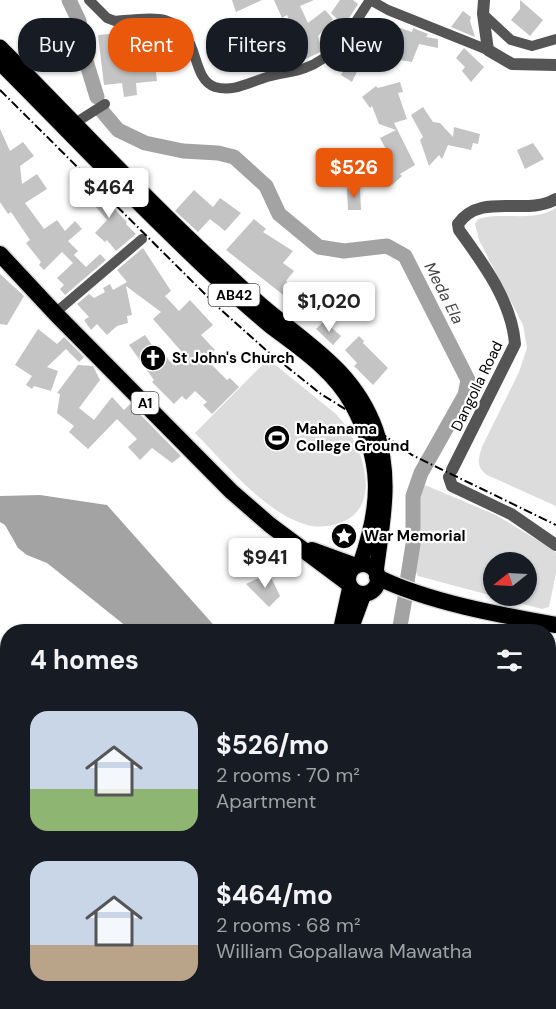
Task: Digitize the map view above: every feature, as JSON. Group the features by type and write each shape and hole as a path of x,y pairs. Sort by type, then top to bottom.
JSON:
{"highway":[{"name":"A1","path":"0,254 55,314 232,492 297,545 365,584"},
{"name":"A1","path":"297,545 358,565"},
{"path":"358,565 349,573 365,584 399,587 485,611 556,623"}],"main road":[{"name":"AB42","path":"0,47 206,254 264,307 327,357 356,390 376,429 385,465 386,503 365,584"},
{"name":"AB42","path":"0,63 187,251 250,309 323,369 342,390 354,409 367,439 376,484 374,517 358,565"},
{"path":"344,624 365,584"},
{"path":"352,624 365,584"}],"street":[{"path":"89,0 107,18 115,21 164,19 180,27 187,34 203,77 215,87 238,88 267,76 302,70 321,62 341,44 370,0 388,10 488,50 512,64 556,65"},
{"path":"484,0 483,14 488,50"},
{"path":"483,14 511,40 532,46 556,39"},
{"path":"75,123 105,104"},
{"name":"Dangolla Road","path":"556,188 551,202 479,208 465,214 459,224 459,230 484,265 503,301 514,329 515,344 450,473 452,486 511,514 556,545"},
{"path":"55,314 142,239"}],"shaded area":[{"path":"556,208 556,506 487,475 480,466 482,447 519,372 527,348 523,325 479,240 475,224 478,219 488,217 537,215"},
{"name":"Mahanama College Ground","path":"268,359 336,414 353,439 365,472 366,488 363,502 354,514 340,523 322,527 308,525 274,509 245,485 195,433"},
{"path":"425,485 496,515 556,553 556,573 549,607 542,609 531,606 537,606 537,552 483,552 483,593 418,576 415,570 419,490"},
{"path":"40,495 107,505 213,624 123,624 47,563 27,555 18,548 5,525 0,522 0,496"}],"building":[{"path":"232,0 262,0 236,12"},
{"path":"274,0 314,0 300,6 306,18 288,18 287,15 282,18"},
{"path":"340,0 353,0 358,4 349,18 336,18 331,13"},
{"path":"520,0 543,20 530,36 511,20 520,9"},
{"path":"325,10 332,18 320,18 318,36 320,52 308,58 308,23"},
{"path":"463,11 471,17 475,37 451,27"},
{"path":"413,28 428,34 426,37 438,39 438,48 419,44 412,62 404,61 404,29 412,32"},
{"path":"108,34 108,72 156,72 157,81 136,83 137,95 124,97 122,83 104,85 98,35"},
{"path":"464,48 484,67 471,82 462,71 465,67 456,58"},
{"path":"343,72 357,72 352,82 341,75"},
{"path":"400,82 403,92 398,93 407,119 394,123 415,165 400,174 402,176 392,185 382,173 376,178 367,168 387,151 380,138 396,130 379,124 372,106 370,108 362,97 376,86 378,88"},
{"path":"423,107 433,122 440,123 453,137 454,127 480,134 478,144 473,143 471,150 448,145 442,159 439,155 429,166 420,140 423,137 411,115"},
{"path":"0,129 10,151 23,142 34,156 20,166 22,184 37,174 47,189 25,203 44,229 57,220 65,231 75,221 82,229 68,241 78,251 74,255 86,267 100,254 106,260 65,295 60,289 64,285 57,278 73,263 62,252 44,270 39,265 41,262 26,243 30,240 11,212 8,214 0,202"},
{"path":"533,143 544,159 525,169 517,150"},
{"path":"85,179 136,234 116,251 107,240 105,242 95,233 107,220 78,186"},
{"path":"360,188 361,210 348,210 347,189"},
{"path":"194,190 213,207 220,198 241,213 225,231 210,219 198,232 175,211"},
{"path":"254,219 266,229 263,232 293,251 283,263 294,271 286,281 302,293 304,290 310,295 307,298 316,306 313,310 295,297 291,301 226,250"},
{"path":"143,248 171,291 165,296 179,311 190,300 213,325 201,335 215,350 206,359 227,380 230,378 239,387 212,414 203,405 207,402 195,391 186,400 182,396 174,404 152,382 154,380 129,345 145,335 154,348 159,345 170,362 181,351 153,319 161,312 126,286 132,315 127,316 128,323 117,326 107,335 97,324 91,330 84,320 89,317 77,304 89,294 94,298 105,292 103,288 110,284 113,290 127,282 117,270"},
{"path":"0,274 24,296 7,325 0,324"},
{"path":"324,321 341,336 333,345 316,329"},
{"path":"38,329 57,344 64,337 84,357 79,362 66,349 47,367 58,371 51,391 34,386 32,389 26,385 32,376 15,365"},
{"path":"359,336 388,368 373,385 354,366 357,363 345,350"},
{"path":"78,365 93,366 100,380 79,408 94,420 112,397 124,410 130,404 181,456 172,463 152,448 140,460 128,447 137,439 117,419 88,449 69,432 74,426 57,413 60,394 57,393"},
{"path":"269,573 280,596 269,607 246,584"}],"waterway":[{"name":"Meda Ela","path":"69,0 79,21 86,61 97,97"},
{"name":"Meda Ela","path":"102,111 118,130 145,143 183,151 218,153 234,157 266,186 279,214 319,247 344,251 387,246 405,256 468,380 465,395 421,473 413,496 413,544 407,582"},
{"name":"Meda Ela","path":"400,624 405,598"}],"railway":[{"path":"0,90 219,308 267,351 321,394 412,455 556,525"}],"place":[{"name":"St John's Church","path":"153,358"},
{"name":"Mahanama College Ground","path":"277,438"},
{"name":"War Memorial","path":"344,536"}]}
